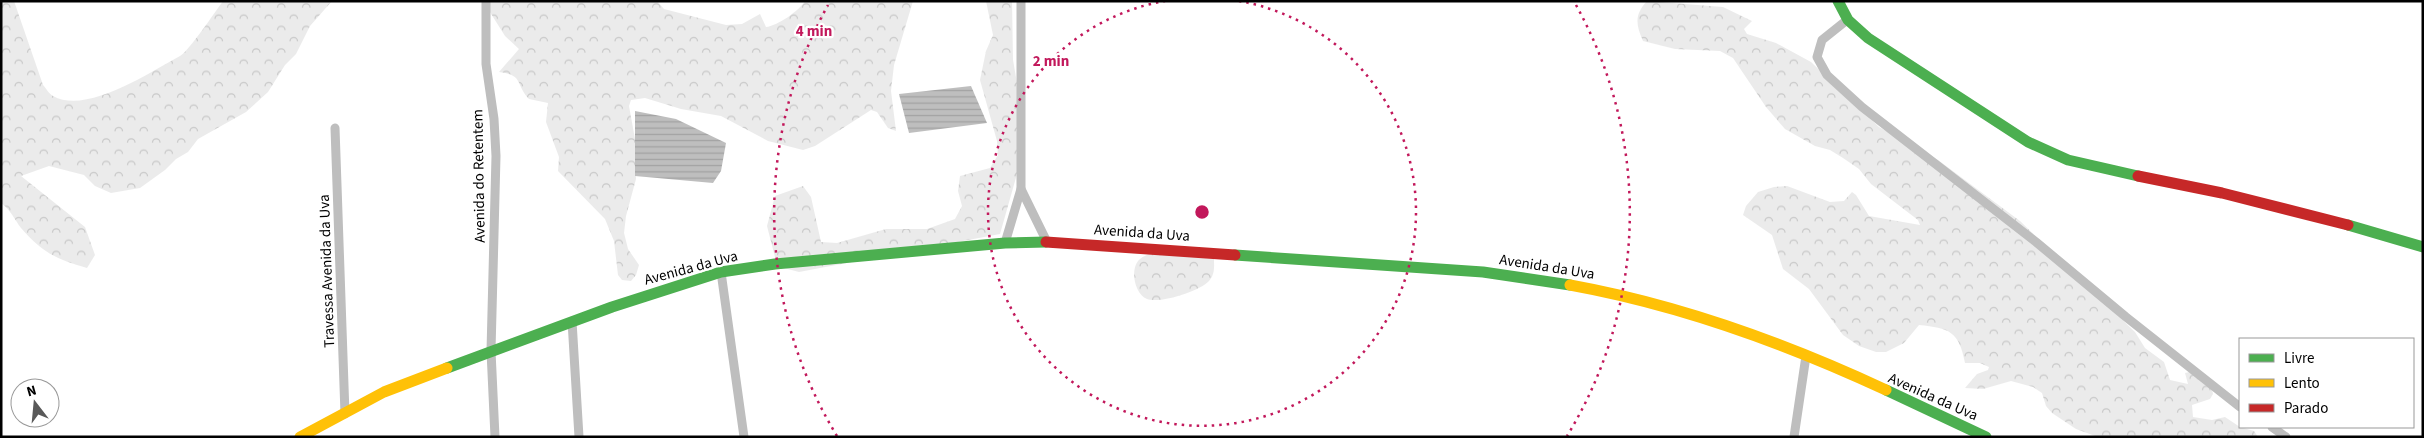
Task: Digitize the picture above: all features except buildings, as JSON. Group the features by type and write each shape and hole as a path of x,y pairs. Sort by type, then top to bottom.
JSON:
{"main road":[{"path":"1838,1 1847,20 1883,49 2020,136 2069,160 2333,219 2423,247"},
{"name":"Avenida da Uva","path":"300,437 384,392 572,321 721,272 775,264 1005,243 1046,242 1529,276 1611,293 1689,314 1767,340 1986,437"}],"street":[{"name":"Avenida do Retentem","path":"486,1 485,56 494,120 496,156 491,351 495,437"},
{"path":"1005,243 1021,189 1021,1"},
{"path":"1847,20 1822,40 1817,57 1827,75 1862,107 2036,242 2126,317 2239,406"},
{"name":"Travessa Avenida da Uva","path":"335,128 345,414"},
{"path":"1021,189 1046,242"},
{"path":"721,272 744,437"},
{"path":"572,321 579,437"},
{"path":"1794,437 1806,356"},
{"path":"2273,428 2286,437"}],"green space":[{"path":"1,1 14,1 43,85 53,96 67,100 83,100 100,96 136,81 180,56 223,1 332,1 310,26 296,54 285,65 268,92 246,112 198,139 188,152 176,159 165,170 140,188 111,193 95,186 84,175 49,166 21,176 85,227 95,255 87,268 58,258 36,244 21,228 10,211 1,203"},
{"path":"483,1 657,1 664,9 726,25 742,24 760,14 766,27 776,24 787,17 805,1 913,1 894,65 891,91 896,131 888,128 877,112 871,110 815,146 803,150 768,141 721,116 681,109 645,98 631,100 629,106 635,139 636,179 626,216 624,233 628,249 639,265 636,275 631,281 622,280 618,275 614,241 605,219 558,171 559,157 546,122 548,103 529,99 516,78 507,73 499,72 519,49 505,36"},
{"path":"986,1 1012,1 1013,60 1018,89 1021,160 1000,234 799,272 784,268 775,257 767,226 775,196 803,186 811,197 821,242 837,243 886,229 927,229 955,219 962,206 958,191 960,176 990,168 998,155 997,141 980,80 986,51 993,35"},
{"path":"1647,1 1723,7 1752,21 1744,29 1747,34 1776,43 1811,62 1879,127 1938,160 2020,221 2135,332 2145,348 2164,362 2170,380 2188,384 2185,373 2193,371 2212,389 2213,394 2210,399 2192,405 2193,417 2212,420 2225,417 2239,428 2254,431 2258,437 2098,437 2076,429 2052,413 2046,406 2042,393 2033,387 2011,381 1983,389 1965,388 1977,374 1988,370 1989,367 1980,363 1965,363 1960,344 1951,333 1945,330 1919,325 1904,343 1886,352 1876,352 1859,346 1843,335 1809,289 1783,269 1772,235 1743,215 1746,206 1758,192 1774,187 1787,186 1830,202 1844,201 1852,192 1856,195 1869,216 1920,225 1918,220 1871,184 1859,169 1843,158 1830,150 1815,146 1785,129 1766,107 1733,58 1720,51 1675,49 1643,41 1638,25 1638,16"},
{"path":"1154,252 1214,259 1214,271 1209,281 1197,289 1161,300 1147,299 1139,292 1135,282 1134,270 1139,260"}],"shaded area":[{"path":"971,86 987,123 909,133 899,94"},
{"path":"635,111 676,119 726,143 721,171 713,183 635,176"}],"traffic: fast":[{"path":"1838,1 1848,20 1868,38 2028,142 2068,160 2138,176"},
{"path":"2348,225 2423,247"},
{"path":"447,368 612,307 721,272 775,264 1005,243 1046,242"},
{"path":"1235,255 1483,272 1570,285"},
{"path":"1886,390 1986,437"}],"traffic: slow":[{"path":"1570,285 1652,303 1732,327 1771,341 1886,390"},
{"path":"300,437 384,392 447,368"}],"traffic: jam":[{"path":"2138,176 2222,193 2348,225"},
{"path":"1046,242 1235,255"}]}
